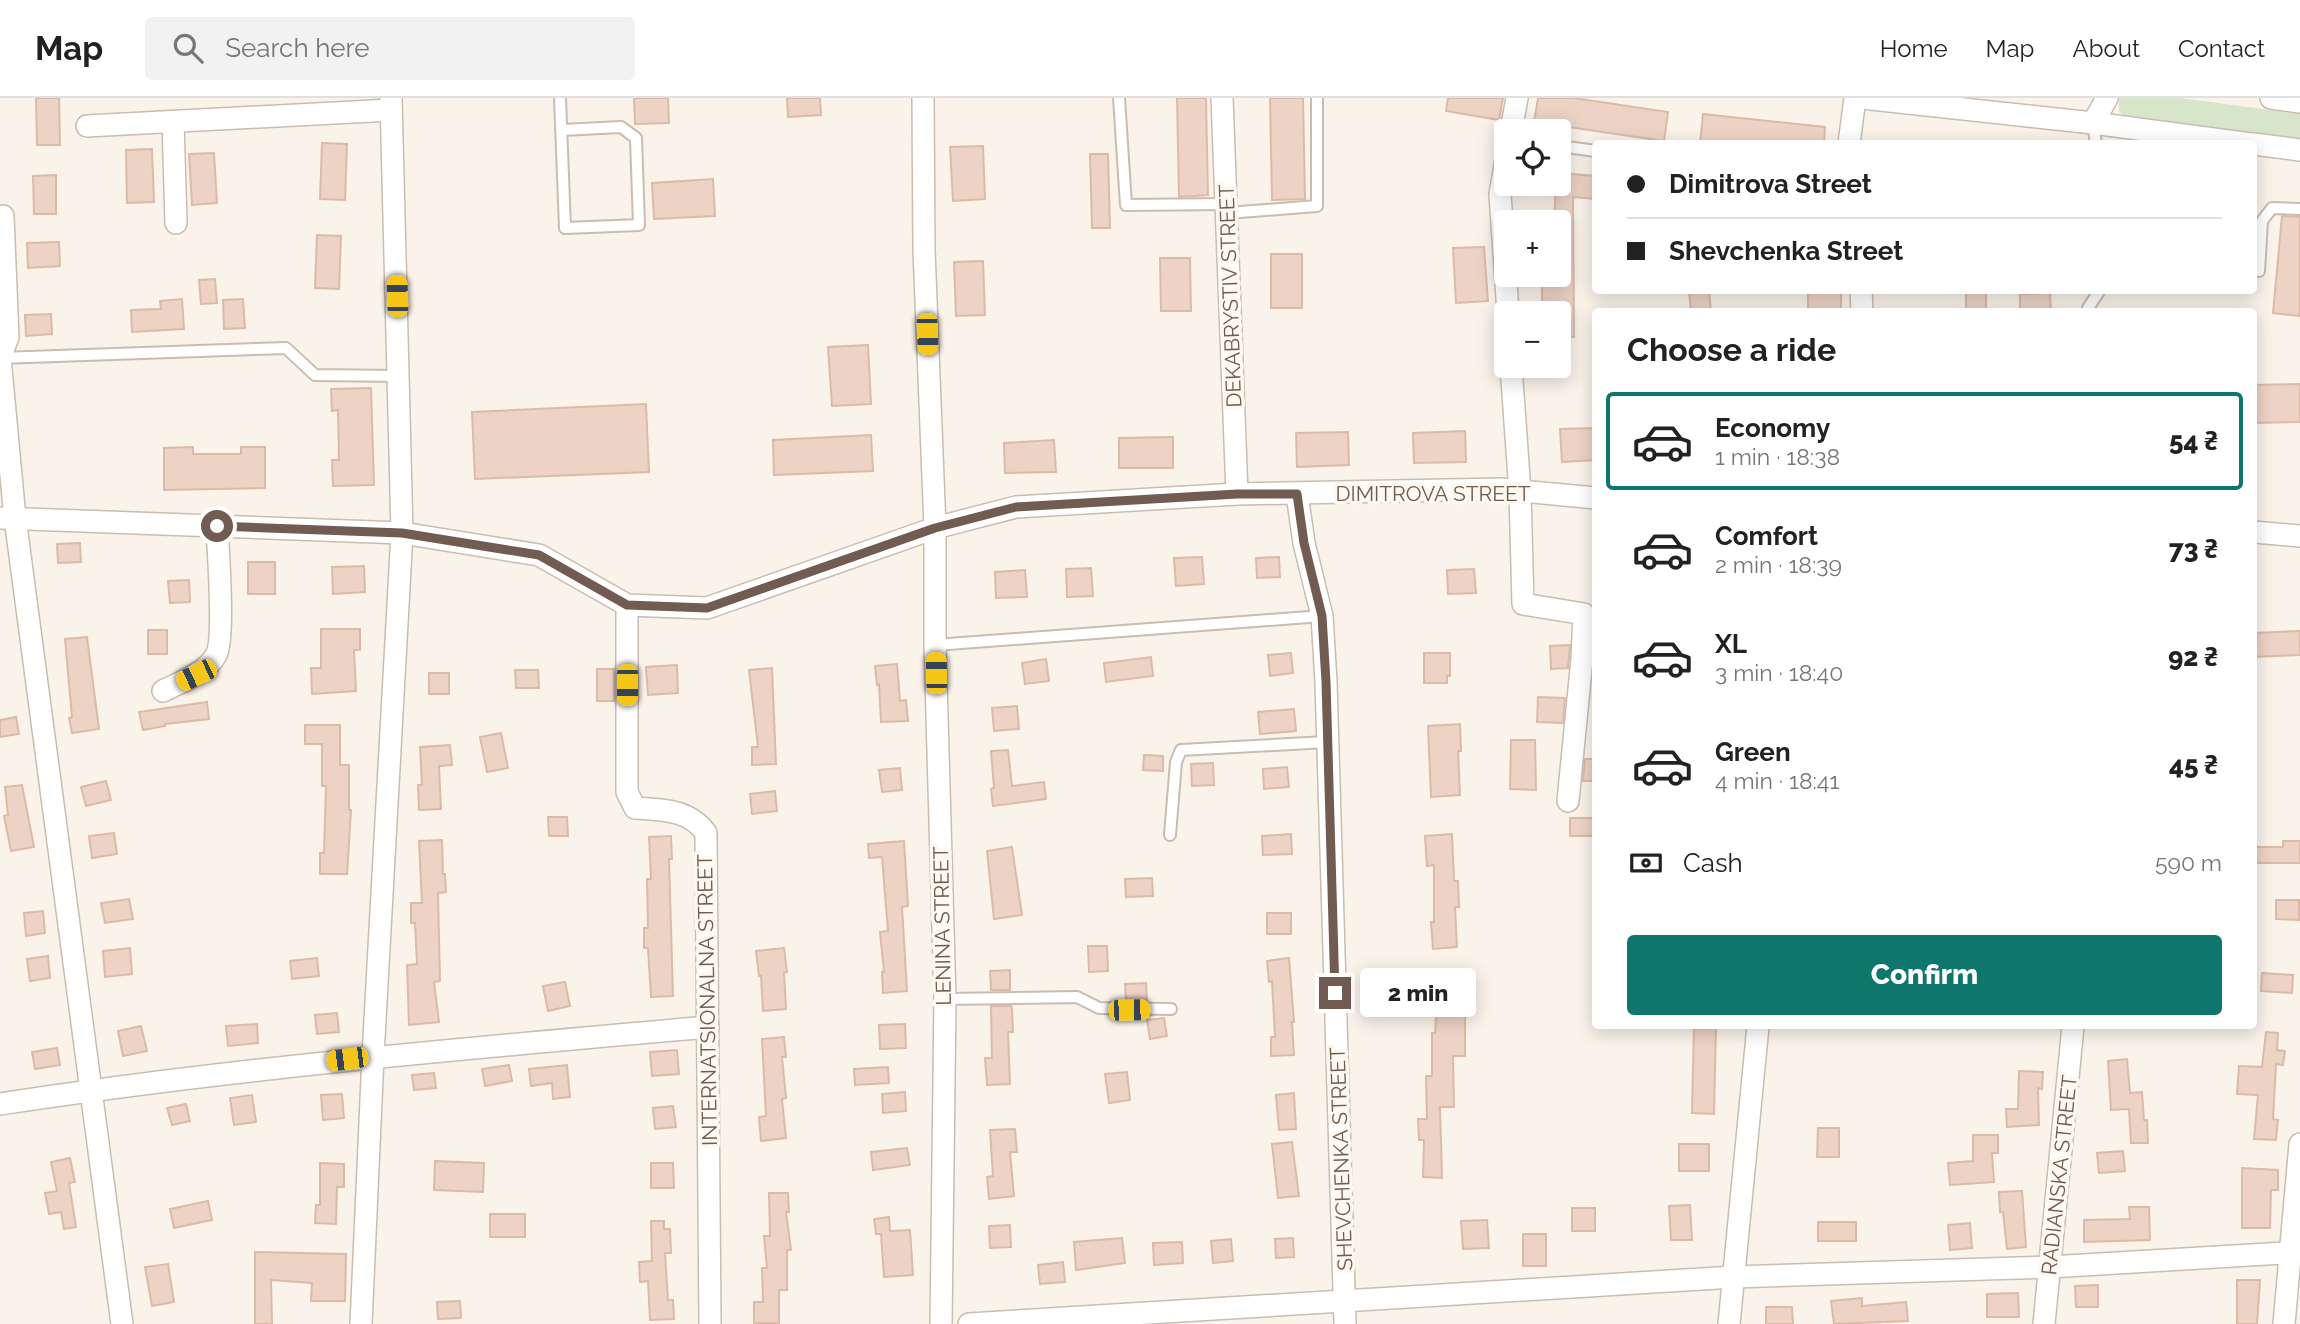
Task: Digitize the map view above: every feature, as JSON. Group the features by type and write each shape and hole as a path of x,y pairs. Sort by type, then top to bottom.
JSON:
{"street":[{"name":"LENINA STREET","path":"923,98 924,250 935,528 935,645 945,999 941,1324"},
{"name":"DEKABRYSTIV STREET","path":"1222,98 1237,494"},
{"path":"1513,119 1517,98"},
{"path":"1850,140 1855,98"},
{"path":"1862,98 2094,133 2195,140"},
{"path":"2094,133 2107,98"},
{"path":"2271,98 2300,102"},
{"path":"88,126 173,122 391,104 402,533 361,1324"},
{"path":"173,122 176,223"},
{"path":"2257,145 2300,150"},
{"path":"1500,196 1507,301"},
{"path":"3,216 8,337 0,358 8,518 122,1324"},
{"path":"1512,378 1520,492 1523,604 1584,614 1568,802"},
{"name":"DIMITROVA STREET","path":"8,518 402,533 539,555 627,605 707,608 935,528 1016,507 1237,494 1501,489 1592,498"},
{"name":"SHEVCHENKA STREET","path":"1297,494 1304,543 1322,616 1345,1324"},
{"path":"163,691 196,675 216,655 221,637 217,526"},
{"path":"2257,532 2300,536"},
{"name":"INTERNATSIONALNA STREET","path":"627,605 627,792 635,808 674,811 698,821 706,833 710,1324"},
{"path":"0,1104 90,1090 373,1056 708,1027"},
{"path":"1729,1324 1758,1029"},
{"name":"RADIANSKA STREET","path":"2044,1324 2073,1029"},
{"path":"2284,1324 2294,1252 2300,1144"},
{"path":"969,1324 1734,1277 2050,1267 2294,1252"}],"lane":[{"path":"561,98 565,228 639,225 636,138 621,127 562,130"},
{"path":"1119,98 1126,205 1227,209 1317,206 1317,98"},
{"path":"1571,148 1592,150"},
{"path":"2259,271 2262,221 2272,208 2300,209"},
{"path":"0,358 286,348 315,375 399,376"},
{"path":"935,645 1322,616"},
{"path":"1170,835 1176,762 1181,750 1327,742"},
{"path":"945,999 1077,997 1099,1008 1171,1009"}],"green space":[{"path":"2119,98 2180,98 2300,114 2300,139 2124,116 2119,111"}],"building":[{"path":"36,98 59,98 60,145 37,145"},
{"path":"634,98 668,98 669,123 635,124"},
{"path":"787,98 820,98 821,115 788,117"},
{"path":"1177,98 1206,98 1208,195 1179,197"},
{"path":"1270,98 1303,98 1305,199 1272,200"},
{"path":"1448,98 1503,98 1499,119 1446,111"},
{"path":"1538,98 1574,98 1668,112 1664,140 1571,127 1571,119 1534,119"},
{"path":"1703,114 1825,127 1824,140 1700,140"},
{"path":"322,143 347,144 345,200 320,199"},
{"path":"983,146 985,199 953,201 950,147"},
{"path":"152,149 154,202 127,203 126,150"},
{"path":"214,153 217,203 192,205 189,154"},
{"path":"1090,154 1108,154 1110,228 1092,228"},
{"path":"1571,174 1592,176 1592,199 1573,197 1574,337 1571,337 1571,301 1542,301 1542,287 1571,287 1571,210 1555,210 1555,196 1571,196"},
{"path":"56,175 56,214 34,214 33,176"},
{"path":"713,179 715,216 654,219 652,183"},
{"path":"2282,216 2300,217 2300,316 2273,313"},
{"path":"317,235 341,236 339,289 315,288"},
{"path":"59,242 60,266 28,268 27,243"},
{"path":"1484,247 1488,301 1456,303 1453,248"},
{"path":"1271,254 1302,254 1302,308 1271,308"},
{"path":"1160,258 1190,258 1191,311 1161,311"},
{"path":"983,261 985,315 956,316 954,262"},
{"path":"215,279 217,303 201,304 199,280"},
{"path":"1689,294 1709,294 1711,308 1691,308"},
{"path":"1808,294 1841,294 1841,308 1808,308"},
{"path":"1966,294 1986,294 1986,308 1966,308"},
{"path":"2020,294 2050,294 2051,308 2020,308"},
{"path":"182,299 184,329 132,332 131,310 161,309 160,301"},
{"path":"243,299 245,328 224,329 223,300"},
{"path":"51,314 52,334 26,336 25,315"},
{"path":"868,345 871,404 832,406 828,347"},
{"path":"2300,384 2300,422 2257,423 2257,385"},
{"path":"371,388 374,485 333,486 332,460 339,460 338,410 332,411 331,389"},
{"path":"646,404 649,472 475,479 472,412"},
{"path":"1592,428 1592,460 1562,462 1560,429"},
{"path":"1465,431 1466,462 1414,463 1413,433"},
{"path":"1348,432 1349,465 1297,467 1296,433"},
{"path":"871,435 873,471 774,475 773,440"},
{"path":"1173,437 1173,468 1119,468 1119,438"},
{"path":"1054,440 1056,472 1005,473 1004,443"},
{"path":"193,447 193,454 241,454 241,447 265,447 265,488 164,490 164,448"},
{"path":"80,543 81,562 58,563 57,544"},
{"path":"1202,557 1204,584 1176,586 1174,558"},
{"path":"1279,557 1280,577 1257,578 1256,558"},
{"path":"248,562 275,562 275,594 248,594"},
{"path":"364,566 365,592 333,594 332,567"},
{"path":"1091,568 1093,596 1067,597 1066,569"},
{"path":"1474,569 1476,593 1448,594 1447,570"},
{"path":"1025,570 1027,597 996,598 995,572"},
{"path":"189,580 190,602 170,603 168,581"},
{"path":"321,629 360,629 360,650 354,650 356,691 312,694 311,668 321,668"},
{"path":"148,630 167,630 167,654 148,654"},
{"path":"2300,631 2300,655 2257,657 2257,633"},
{"path":"87,637 99,729 72,733 65,639"},
{"path":"1570,645 1568,668 1551,669 1550,646"},
{"path":"1291,653 1293,673 1270,676 1268,655"},
{"path":"1424,653 1450,653 1450,676 1447,676 1447,683 1424,683"},
{"path":"1151,657 1153,676 1106,682 1104,663"},
{"path":"1046,659 1049,681 1025,684 1022,663"},
{"path":"897,664 900,701 906,700 908,721 881,722 875,666"},
{"path":"677,665 678,693 648,695 646,667"},
{"path":"772,668 776,764 752,765 752,747 758,747 749,670"},
{"path":"597,669 614,669 614,701 597,701"},
{"path":"515,670 538,670 539,688 516,688"},
{"path":"429,673 449,673 449,694 429,694"},
{"path":"1538,697 1565,698 1563,723 1537,722"},
{"path":"207,702 209,719 165,724 143,730 139,712"},
{"path":"1017,706 1019,729 994,731 992,708"},
{"path":"1294,709 1296,731 1260,734 1258,712"},
{"path":"16,717 19,734 0,737 0,720"},
{"path":"1460,724 1460,795 1431,797 1428,726"},
{"path":"305,725 340,725 340,765 349,765 351,810 347,874 320,874 320,853 324,853 326,786 322,786 322,744 305,744"},
{"path":"501,733 508,768 487,772 480,737"},
{"path":"1511,740 1535,740 1536,790 1510,789"},
{"path":"450,745 452,765 439,766 441,809 419,810 418,785 422,785 420,747"},
{"path":"1008,750 1012,786 1044,782 1046,799 993,806 991,751"},
{"path":"1144,755 1163,756 1163,771 1143,770"},
{"path":"1585,759 1592,759 1592,781 1583,781"},
{"path":"1213,763 1214,785 1192,786 1191,764"},
{"path":"1287,767 1289,787 1264,789 1263,769"},
{"path":"900,768 902,790 882,792 879,770"},
{"path":"106,781 111,800 86,806 81,787"},
{"path":"22,785 34,847 11,851 4,816 8,815 5,787"},
{"path":"775,791 777,811 752,814 750,794"},
{"path":"548,817 567,817 568,836 549,836"},
{"path":"1570,818 1592,818 1592,836 1570,836"},
{"path":"114,833 117,854 92,858 89,836"},
{"path":"1291,834 1292,854 1263,855 1262,836"},
{"path":"1452,834 1454,881 1458,881 1459,907 1455,907 1457,947 1433,949 1431,922 1434,922 1434,865 1427,866 1425,836"},
{"path":"671,836 672,859 669,859 673,996 651,997 648,948 644,948 644,928 648,928 647,879 651,879 649,837"},
{"path":"442,840 446,892 438,893 440,981 434,982 439,1022 409,1025 407,965 417,964 411,903 422,903 419,841"},
{"path":"904,841 908,906 902,907 907,991 883,993 880,932 888,931 882,857 869,858 868,844"},
{"path":"2283,841 2300,841 2300,863 2257,863 2257,847 2283,847"},
{"path":"1012,847 1022,915 994,919 987,851"},
{"path":"1152,878 1153,896 1126,897 1125,879"},
{"path":"129,899 133,919 105,923 101,903"},
{"path":"2276,900 2299,900 2299,920 2276,919"},
{"path":"43,911 45,933 26,936 24,913"},
{"path":"1267,913 1291,913 1291,934 1267,934"},
{"path":"1088,946 1107,946 1108,971 1089,972"},
{"path":"130,948 132,974 105,977 103,951"},
{"path":"784,948 787,972 784,973 786,1009 763,1011 756,951"},
{"path":"48,956 50,978 30,981 27,959"},
{"path":"317,958 319,976 292,979 290,961"},
{"path":"1289,958 1294,1055 1271,1056 1271,1037 1275,1037 1272,981 1269,982 1267,961"},
{"path":"1010,970 1010,990 991,990 990,971"},
{"path":"2262,973 2293,975 2292,993 2261,991"},
{"path":"565,982 570,1006 548,1011 543,986"},
{"path":"1146,983 1147,1001 1126,1000 1125,984"},
{"path":"1438,985 1470,987 1468,1009 1465,1009 1465,1056 1453,1056 1454,1107 1440,1107 1442,1178 1423,1177 1424,1140 1419,1140 1418,1119 1427,1119 1426,1076 1432,1076 1432,1033 1435,1033"},
{"path":"991,1006 1012,1008 1013,1032 1008,1032 1010,1084 987,1085 985,1058 992,1058"},
{"path":"337,1013 339,1032 317,1034 315,1015"},
{"path":"1164,1018 1167,1036 1150,1039 1147,1020"},
{"path":"257,1024 258,1043 228,1046 226,1026"},
{"path":"905,1024 906,1048 880,1049 879,1025"},
{"path":"141,1026 147,1051 123,1056 118,1031"},
{"path":"1694,1029 1716,1029 1714,1114 1692,1113"},
{"path":"2266,1032 2278,1033 2277,1050 2285,1051 2283,1065 2276,1064 2273,1119 2278,1120 2276,1140 2254,1139 2258,1095 2237,1094 2239,1066 2262,1067"},
{"path":"784,1037 786,1057 782,1057 786,1098 782,1099 786,1138 761,1141 759,1117 766,1116 762,1039"},
{"path":"57,1048 60,1065 35,1069 32,1052"},
{"path":"677,1050 679,1074 652,1076 650,1052"},
{"path":"2127,1059 2130,1093 2142,1092 2148,1143 2131,1143 2129,1109 2111,1110 2108,1061"},
{"path":"509,1065 512,1081 485,1086 482,1069"},
{"path":"567,1065 570,1097 553,1099 552,1083 531,1086 529,1069"},
{"path":"888,1067 889,1083 855,1085 854,1069"},
{"path":"2019,1071 2043,1072 2042,1089 2038,1088 2039,1125 2007,1127 2006,1109 2018,1109"},
{"path":"1127,1072 1130,1100 1109,1103 1105,1074"},
{"path":"434,1073 436,1088 414,1090 412,1075"},
{"path":"905,1092 906,1111 883,1113 882,1094"},
{"path":"1294,1093 1296,1129 1279,1130 1276,1095"},
{"path":"342,1094 344,1118 323,1120 321,1095"},
{"path":"252,1095 256,1122 234,1125 230,1098"},
{"path":"186,1104 190,1121 172,1125 167,1108"},
{"path":"673,1106 676,1127 655,1129 653,1108"},
{"path":"1818,1128 1839,1128 1839,1157 1817,1157"},
{"path":"1015,1129 1017,1152 1010,1152 1014,1196 989,1199 987,1177 993,1176 990,1130"},
{"path":"1973,1135 1998,1135 1998,1153 1992,1153 1994,1182 1950,1185 1948,1163 1973,1161"},
{"path":"1292,1142 1299,1196 1278,1198 1272,1144"},
{"path":"1679,1144 1709,1144 1709,1171 1679,1171"},
{"path":"907,1148 910,1165 873,1170 871,1152"},
{"path":"2123,1151 2125,1171 2099,1173 2097,1153"},
{"path":"70,1158 75,1182 69,1183 76,1227 64,1229 61,1212 49,1214 45,1193 57,1191 51,1162"},
{"path":"435,1161 484,1163 483,1192 434,1190"},
{"path":"320,1163 344,1164 344,1187 337,1187 336,1224 315,1223 316,1205 320,1205"},
{"path":"651,1163 673,1163 674,1188 651,1188"},
{"path":"2242,1168 2278,1170 2278,1190 2271,1190 2270,1228 2242,1228"},
{"path":"2022,1191 2026,1247 2007,1249 1999,1192"},
{"path":"769,1193 788,1193 789,1212 786,1212 791,1250 787,1250 787,1290 779,1290 779,1323 754,1323 754,1302 763,1302 762,1268 767,1268 764,1236 770,1236"},
{"path":"208,1201 212,1220 174,1228 170,1209"},
{"path":"1690,1205 1692,1240 1671,1240 1669,1206"},
{"path":"2129,1207 2149,1207 2150,1240 2084,1242 2084,1220 2130,1219"},
{"path":"1572,1208 1595,1208 1595,1231 1572,1231"},
{"path":"490,1214 525,1214 525,1237 490,1237"},
{"path":"889,1217 890,1231 910,1230 913,1275 884,1277 881,1234 876,1234 874,1219"},
{"path":"1487,1220 1489,1248 1463,1249 1461,1221"},
{"path":"651,1221 664,1221 664,1229 670,1229 671,1253 665,1253 668,1300 673,1300 674,1319 650,1320 648,1281 640,1282 639,1262 652,1261"},
{"path":"1818,1222 1856,1222 1856,1241 1818,1241"},
{"path":"1970,1223 1972,1248 1950,1250 1948,1225"},
{"path":"1010,1225 1011,1247 990,1248 989,1226"},
{"path":"1523,1234 1546,1234 1546,1266 1523,1266"},
{"path":"1122,1238 1125,1263 1076,1270 1074,1242"},
{"path":"1293,1238 1294,1257 1276,1258 1275,1239"},
{"path":"1231,1239 1233,1261 1213,1263 1211,1241"},
{"path":"1182,1242 1183,1263 1154,1265 1153,1243"},
{"path":"255,1252 346,1254 345,1301 311,1301 312,1283 271,1280 272,1324 255,1324"},
{"path":"1063,1262 1065,1282 1040,1284 1038,1265"},
{"path":"168,1264 174,1302 152,1306 145,1267"},
{"path":"2237,1280 2260,1280 2257,1324 2237,1324"},
{"path":"2098,1285 2098,1307 2076,1307 2075,1286"},
{"path":"2018,1293 2019,1317 1987,1317 1987,1294"},
{"path":"1862,1298 1862,1306 1906,1302 1908,1321 1834,1324 1831,1301"},
{"path":"460,1301 461,1318 438,1319 437,1302"},
{"path":"1766,1307 1792,1307 1793,1324 1766,1324"}],"route":[{"path":"217,526 402,533 539,555 627,605 707,608 935,528 1016,507 1237,494 1297,494 1304,543 1322,616 1335,993"}]}
